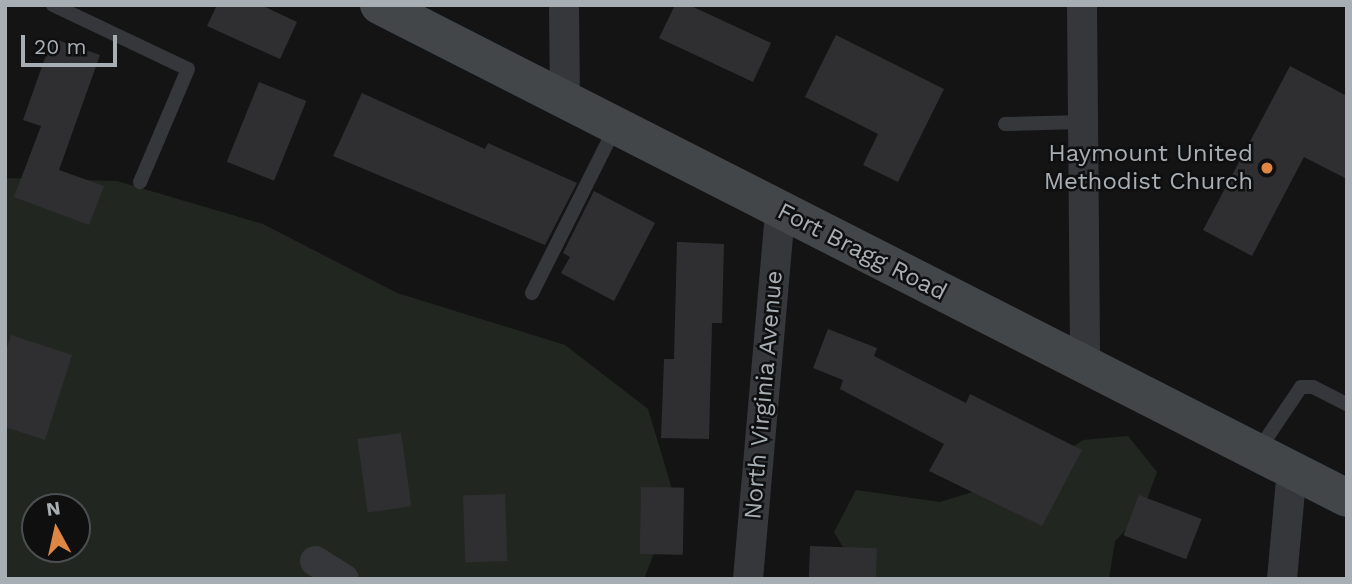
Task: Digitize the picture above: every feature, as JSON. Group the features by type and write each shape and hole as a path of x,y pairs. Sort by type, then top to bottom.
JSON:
{"main road":[{"name":"Fort Bragg Road","path":"379,5 1347,498"}],"street":[{"path":"564,5 565,100"},
{"path":"1082,5 1085,365"},
{"name":"North Virginia Avenue","path":"748,579 780,211"},
{"path":"1282,579 1292,470"},
{"path":"315,561 344,579"}],"lane":[{"path":"53,5 188,69 140,182"},
{"path":"1005,124 1083,122"},
{"path":"532,293 616,127"},
{"path":"1257,452 1301,387 1312,387 1347,404"}],"shaded area":[{"path":"5,178 117,181 263,224 397,293 565,345 648,409 675,499 644,579 5,579"},
{"path":"1128,436 1157,472 1142,513 1115,541 1109,579 862,579 834,532 856,490 940,502 1030,475 1083,440"}],"building":[{"path":"217,5 261,5 297,22 280,59 207,26"},
{"path":"675,5 689,5 771,43 753,82 659,38"},
{"path":"836,35 944,89 898,182 863,165 878,134 805,97"},
{"path":"52,38 100,55 59,170 104,186 89,225 14,197 41,126 23,120"},
{"name":"Haymount United Methodist Church","path":"1290,66 1347,96 1347,179 1304,157 1252,256 1203,230"},
{"path":"259,82 306,101 274,181 227,162"},
{"path":"362,93 485,149 488,143 577,183 545,245 333,156"},
{"path":"594,191 655,223 614,301 561,273 570,257 563,253"},
{"path":"677,242 724,244 722,323 712,323 709,439 661,438 664,359 674,359"},
{"path":"828,329 877,348 874,356 966,403 970,394 1082,450 1042,526 929,471 944,444 840,389 843,380 813,368"},
{"path":"11,335 72,355 45,440 5,427 5,354"},
{"path":"401,433 411,506 368,512 357,439"},
{"path":"641,487 684,488 683,555 640,554"},
{"path":"505,494 507,561 465,562 463,495"},
{"path":"1139,495 1202,519 1186,559 1124,535"},
{"path":"810,546 877,548 876,579 809,579"}],"place":[{"name":"Haymount United Methodist Church","path":"1267,168"}]}
